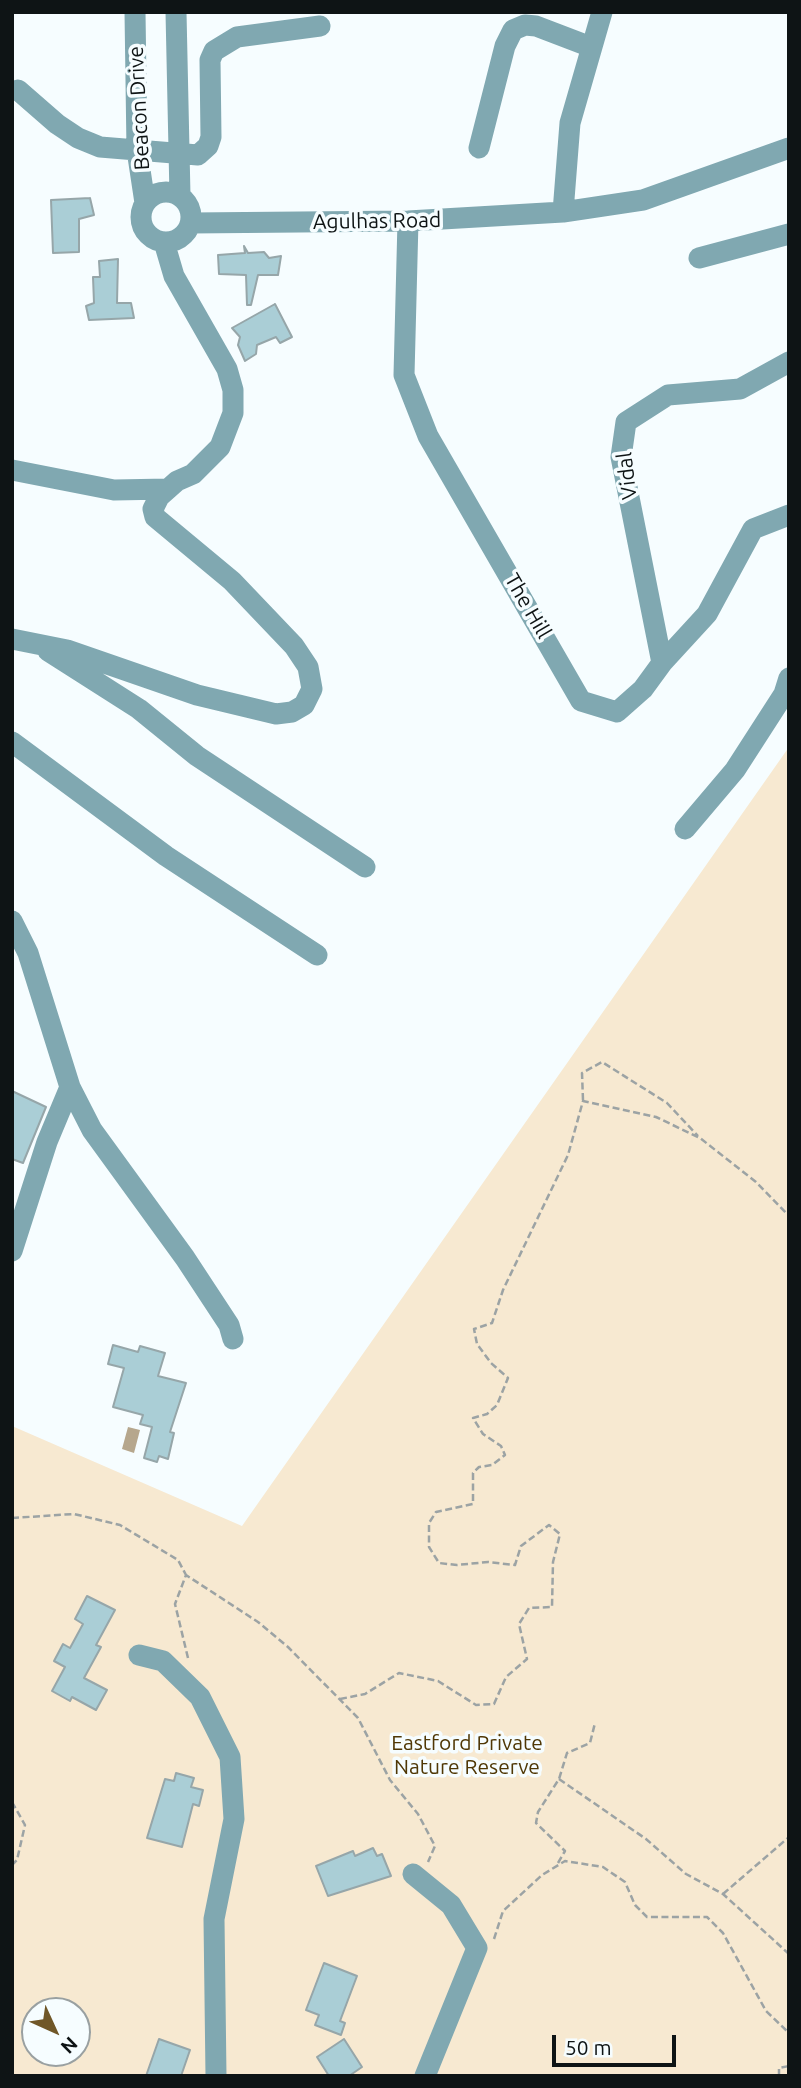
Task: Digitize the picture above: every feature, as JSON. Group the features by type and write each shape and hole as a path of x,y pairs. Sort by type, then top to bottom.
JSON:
{"street":[{"name":"Beacon Drive","path":"135,12 137,150 145,203"},
{"name":"Beacon Drive","path":"176,12 180,196"},
{"path":"564,212 570,123 602,12"},
{"path":"479,148 505,46 513,30 525,25 536,26 592,47"},
{"path":"18,90 78,138 100,147 180,156 198,155 208,146 210,60 214,51 237,37 320,26"},
{"name":"Agulhas Road","path":"191,223 408,222 564,212 643,200 789,148"},
{"path":"165,192 180,196 190,208 191,223 178,239 164,242 156,240 144,228 141,220 145,203 165,192"},
{"name":"The Hill","path":"408,222 404,375 428,436 581,701 617,712 643,689 662,663 707,614 753,529 789,514"},
{"path":"699,258 789,234"},
{"path":"12,639 67,650 197,695 276,714 292,712 304,705 312,688 308,667 294,646 232,581 155,517 153,509 159,497 193,474 220,447 233,413 233,390 227,369 174,276 164,242"},
{"name":"Vidal","path":"662,663 621,457 626,422 668,395 740,389 789,362"},
{"path":"12,470 114,491 168,489"},
{"path":"12,625 139,709 197,756 365,867"},
{"path":"685,829 735,770 784,694 789,678"},
{"path":"12,742 166,856 317,955"},
{"path":"12,921 28,953 70,1087 92,1130 185,1258 229,1325 233,1339"},
{"path":"12,1251 47,1142 70,1087"},
{"path":"138,1655 163,1661 200,1697 230,1757 234,1819 214,1919 216,2076"},
{"path":"417,1877 451,1905 477,1948 425,2076"}],"path":[{"path":"341,1699 365,1694 399,1673 438,1681 476,1705 494,1704 506,1677 527,1659 519,1624 529,1608 552,1607 553,1562 560,1534 549,1525 521,1546 515,1565 488,1562 457,1566 439,1563 429,1546 429,1522 436,1512 473,1504 473,1473 479,1467 492,1465 505,1455 501,1446 483,1434 473,1418 487,1414 497,1405 508,1378 491,1363 477,1344 474,1329 492,1323 503,1290 568,1155 583,1101 582,1073 602,1062 667,1103 700,1138 756,1182 789,1216"},
{"path":"583,1101 656,1117 700,1138"},
{"path":"12,1518 74,1514 120,1525 178,1560 186,1575 258,1622 288,1647 358,1718 390,1780 418,1814 435,1846 417,1877"},
{"path":"186,1575 175,1604 181,1641 191,1668"},
{"path":"556,1866 565,1851 536,1823 538,1812 559,1779 567,1753 590,1744 595,1723"},
{"path":"559,1779 646,1839 686,1874 723,1894 789,1954"},
{"path":"12,1802 25,1825 17,1860 12,1865"},
{"path":"723,1894 789,1837"},
{"path":"492,1943 503,1911 542,1875 565,1861 603,1867 625,1882 635,1905 647,1917 707,1917 723,1933 766,2011 789,2033"},
{"path":"779,2076 779,2068 789,2066"}],"green space":[{"name":"Eastford Private Nature Reserve","path":"789,747 789,2076 12,2076 12,1426 242,1526"}],"shaded area":[{"path":"128,1427 140,1430 134,1453 122,1449"}],"building":[{"path":"90,198 94,215 79,219 79,252 53,253 51,200"},
{"path":"244,246 248,253 264,252 269,258 281,256 278,275 258,275 251,305 247,305 246,275 219,274 218,255 245,253"},
{"path":"118,259 117,303 131,303 134,318 89,320 86,306 94,303 93,277 100,277 99,261"},
{"path":"275,304 292,337 280,343 276,337 257,345 256,354 245,361 238,345 240,337 232,328"},
{"path":"12,1091 46,1107 23,1163 12,1159"},
{"path":"113,1345 138,1352 140,1346 165,1353 158,1376 186,1383 170,1432 174,1433 168,1459 159,1456 157,1462 144,1458 152,1427 140,1424 143,1415 113,1407 124,1368 108,1364"},
{"path":"87,1596 115,1610 96,1645 101,1647 84,1678 107,1690 96,1710 72,1697 70,1701 52,1691 65,1667 54,1661 63,1644 70,1648 83,1624 75,1619"},
{"path":"176,1773 194,1778 191,1787 203,1790 199,1806 193,1804 182,1847 147,1838 165,1779 174,1781"},
{"path":"373,1848 377,1856 382,1854 391,1876 328,1896 316,1866 353,1851 355,1856"},
{"path":"324,1963 357,1976 340,2021 345,2023 341,2035 315,2025 319,2015 306,2010"},
{"path":"159,2039 190,2050 181,2076 146,2076"},
{"path":"344,2039 362,2067 349,2076 329,2076 317,2057"}]}
